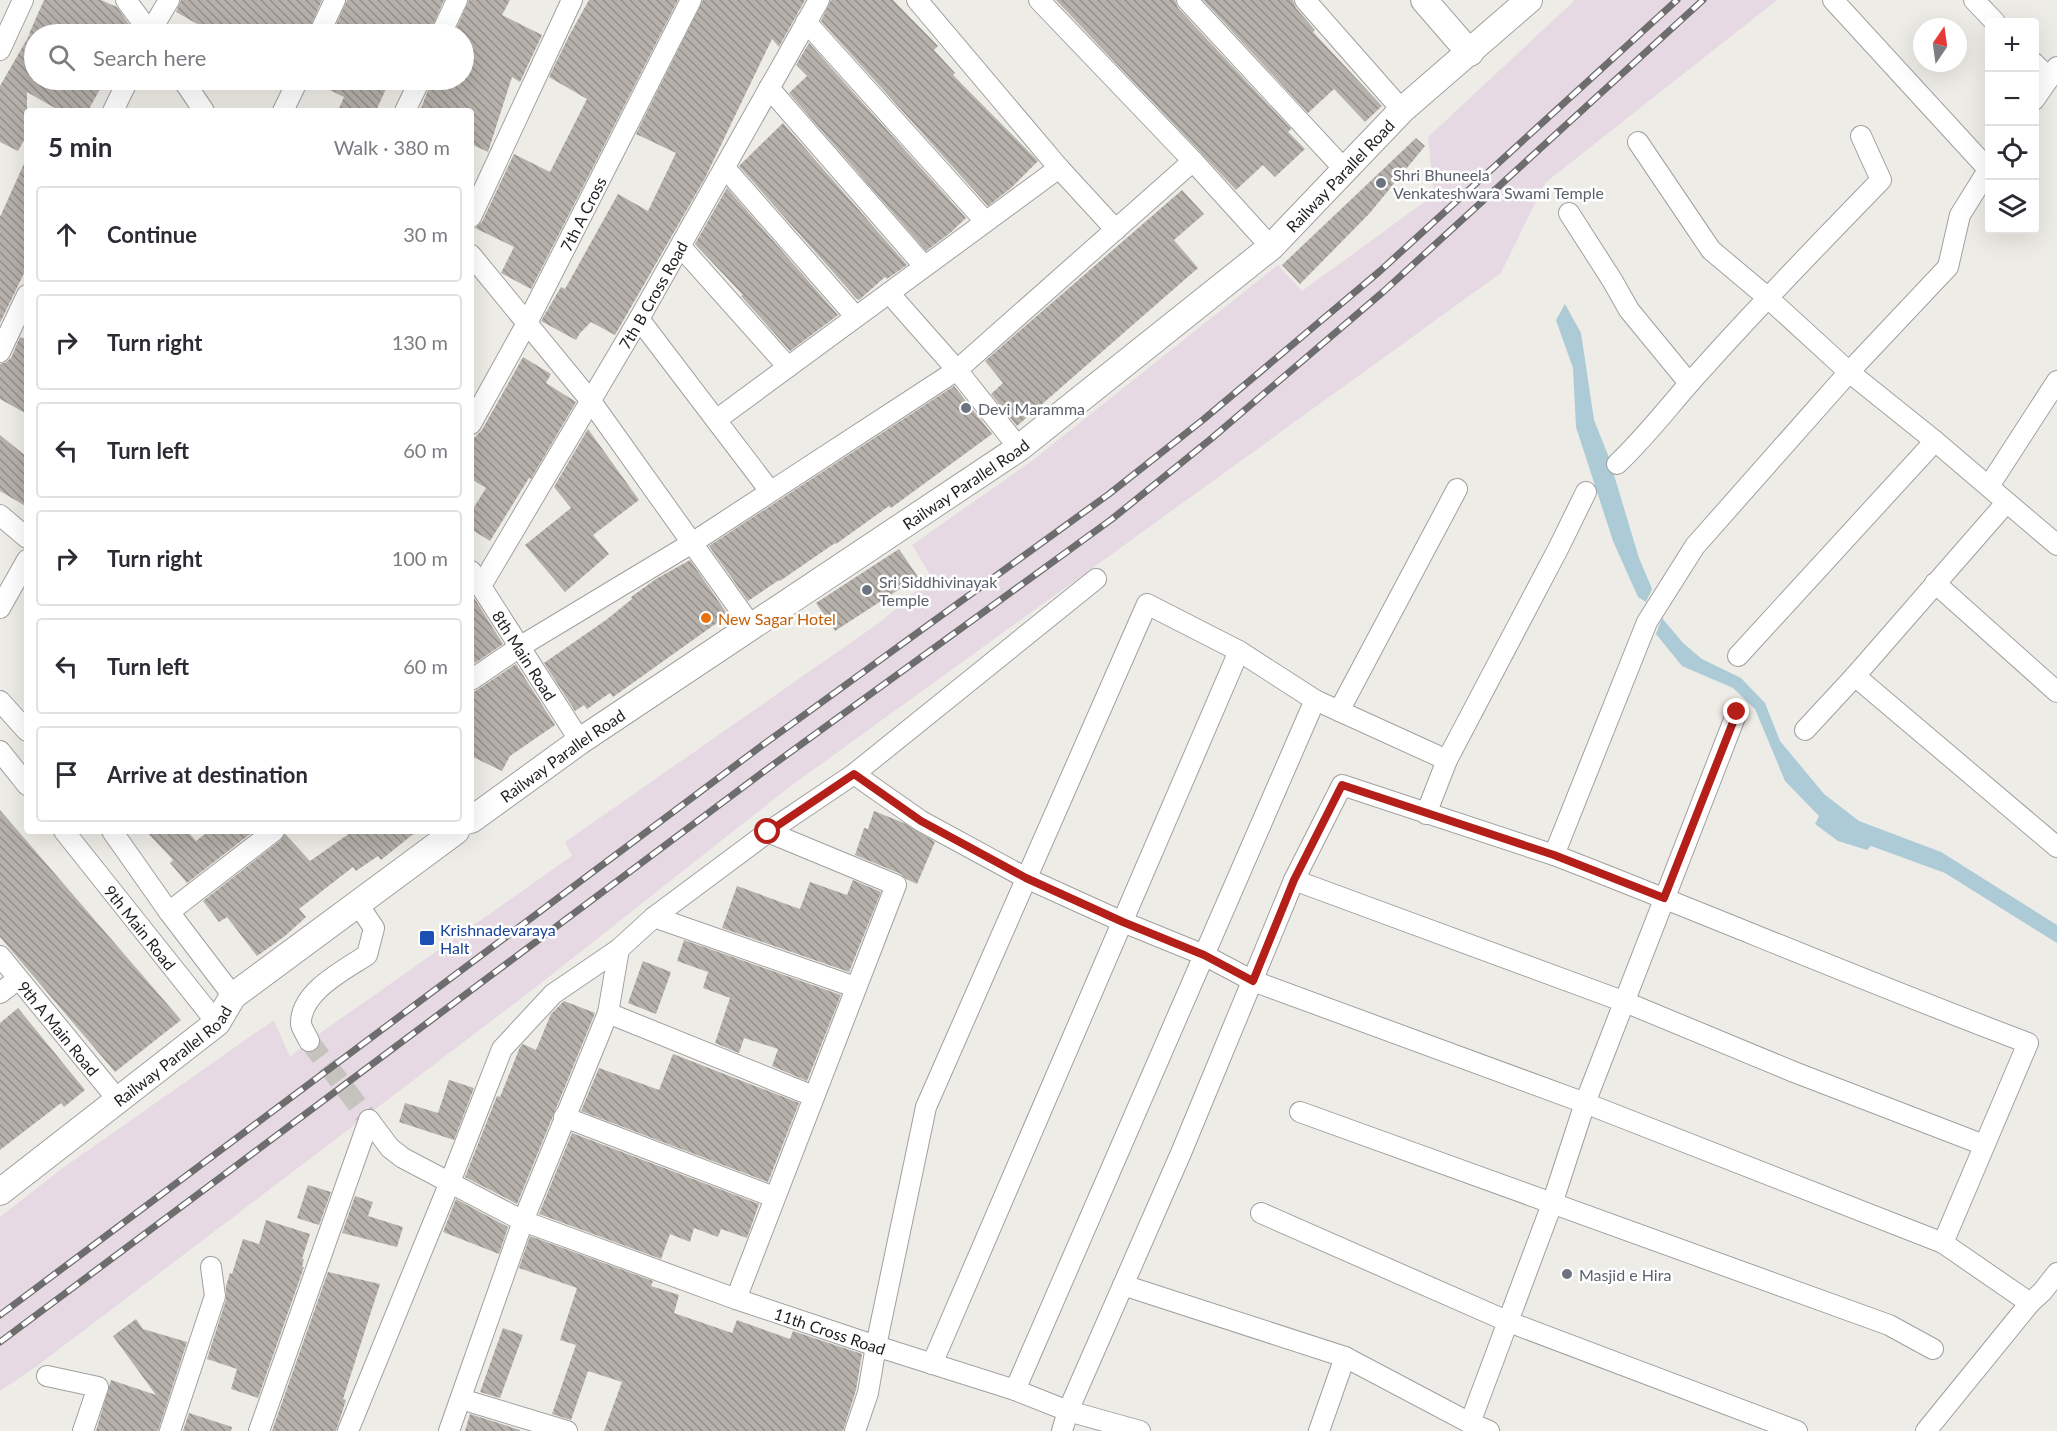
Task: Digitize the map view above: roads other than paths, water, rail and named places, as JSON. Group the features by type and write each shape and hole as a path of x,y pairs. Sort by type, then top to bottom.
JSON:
{"street":[{"path":"0,50 23,0"},
{"path":"126,0 143,24"},
{"path":"155,24 168,0"},
{"path":"324,24 335,0"},
{"path":"446,24 457,0"},
{"path":"474,211 572,0"},
{"name":"7th A Cross","path":"474,419 528,323 691,0"},
{"name":"7th B Cross Road","path":"476,579 639,319 819,0"},
{"path":"917,0 1059,168 1116,230"},
{"path":"1039,0 1193,161 1270,247"},
{"path":"1187,0 1344,170"},
{"path":"1305,0 1402,110"},
{"path":"1424,0 1470,53"},
{"name":"Railway Parallel Road","path":"474,818 580,741 1019,448 1270,247 1402,110 1529,0"},
{"path":"1833,0 1985,164"},
{"path":"1974,0 1991,18"},
{"path":"806,22 986,221"},
{"path":"2039,65 2053,72 2039,93"},
{"path":"769,88 924,266"},
{"path":"114,108 123,90"},
{"path":"190,90 202,108"},
{"path":"284,108 293,90"},
{"path":"406,108 415,90"},
{"path":"1617,464 1640,443 1689,383 1767,297 1881,180 1861,136"},
{"path":"1638,142 1711,250 1767,297 1849,372 1935,441 2057,545"},
{"path":"474,678 520,646 692,543 957,370 1193,161"},
{"path":"725,168 856,317"},
{"path":"716,420 1059,168"},
{"path":"1554,855 1647,622 1695,546 1849,372 1948,267 1960,215 1985,174"},
{"path":"1569,213 1629,310 1689,383"},
{"path":"681,247 788,367"},
{"path":"474,259 590,400 752,627"},
{"path":"889,293 957,370 1019,448"},
{"path":"0,352 24,301"},
{"path":"639,319 770,491"},
{"path":"1989,486 2057,381"},
{"path":"1738,656 1935,441"},
{"path":"1339,711 1457,489"},
{"path":"1426,814 1447,760 1586,492"},
{"path":"1805,730 2006,503"},
{"path":"0,515 24,535"},
{"path":"0,608 20,587 24,572"},
{"name":"8th Main Road","path":"476,579 580,741"},
{"path":"348,1431 502,1049 553,994 619,949 654,917 768,832 854,774 1096,579"},
{"path":"1935,583 2057,692"},
{"path":"855,1431 868,1393 926,1107 1147,604 1239,651 1315,700 1447,760"},
{"path":"932,1364 1239,651"},
{"path":"1855,676 2057,847"},
{"path":"0,700 24,728"},
{"path":"1015,1390 1315,700"},
{"path":"1470,1423 1552,1204 1585,1103 1737,712"},
{"path":"0,751 24,781"},
{"path":"854,774 921,821 1026,878 1123,922 1204,955 1253,981 1585,1103 1943,1243 2030,1303"},
{"path":"1062,1431 1068,1411 1253,981 1294,880 1342,785 1554,855 1906,998 2028,1043 1943,1243"},
{"path":"736,1299 896,885 768,832"},
{"name":"9th Main Road","path":"66,834 217,1023"},
{"path":"114,834 169,912 233,996"},
{"path":"169,912 270,834"},
{"name":"Railway Parallel Road","path":"0,1192 217,1023 233,996 452,834"},
{"path":"1294,880 1625,1002 1794,1072 1984,1145"},
{"path":"309,1041 301,1025 307,1004 323,985 367,955 374,928 357,903"},
{"path":"654,917 855,987"},
{"path":"449,1431 523,1221 608,1013 619,949"},
{"name":"9th A Main Road","path":"0,957 117,1100"},
{"path":"0,993 18,979"},
{"path":"608,1013 813,1096"},
{"path":"1300,1112 1889,1325 1933,1349"},
{"path":"564,1117 774,1197"},
{"name":"11th Cross Road","path":"259,1431 369,1120 390,1148 397,1153 523,1221 736,1299 1015,1390 1068,1411 1140,1431"},
{"path":"1261,1213 1509,1322 1797,1431"},
{"path":"170,1431 215,1296 212,1267"},
{"path":"1926,1431 2057,1273"},
{"path":"1123,1285 1345,1357 1489,1431"},
{"path":"1319,1431 1345,1357"},
{"path":"47,1376 98,1387 84,1431"},
{"path":"461,1399 567,1431"}],"water":[{"path":"1565,304 1581,333 1594,420 1608,455 1639,558 1652,589 1646,602 1638,597 1613,541 1576,427 1573,368 1556,320"},
{"path":"1662,618 1683,643 1702,659 1741,678 1765,703 1780,741 1824,794 1859,821 1941,852 2057,925 2057,943 1945,873 1871,846 1867,850 1838,841 1815,824 1819,816 1785,781 1755,709 1733,688 1682,666 1656,634"}],"tunnel":[{"path":"309,1041 369,1120"}],"railway":[{"path":"0,1315 764,744 1109,494 1204,419 1380,271 1677,0"},
{"path":"0,1342 774,764 1112,519 1212,438 1383,292 1703,0"}],"place":[{"name":"Shri Bhuneela Venkateshwara Swami Temple","path":"1381,183"},
{"name":"Devi Maramma","path":"966,408"},
{"name":"Sri Siddhivinayak Temple","path":"867,590"},
{"name":"New Sagar Hotel","path":"706,618"},
{"name":"Krishnadevaraya Halt","path":"427,938"},
{"name":"Masjid e Hira","path":"1567,1274"}]}
